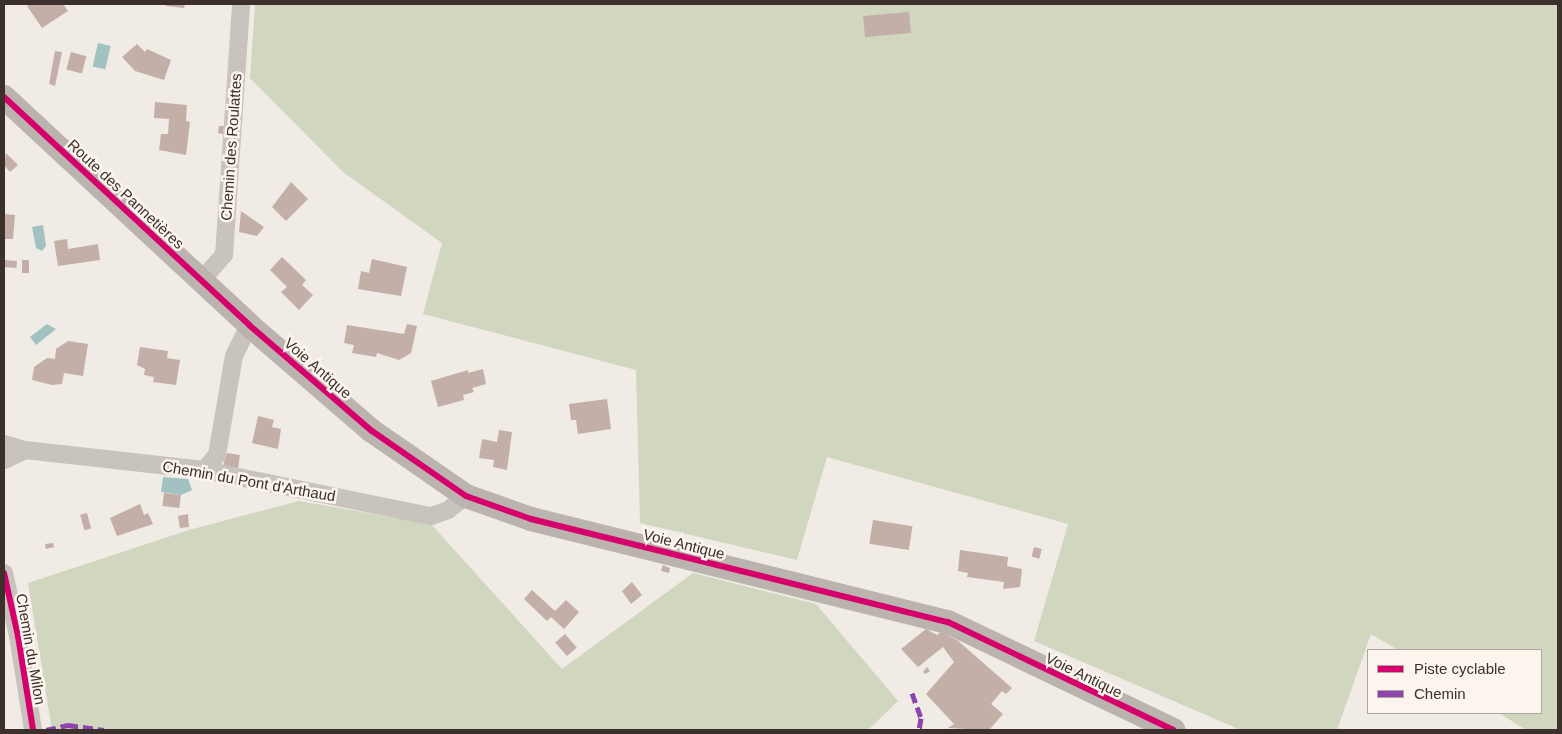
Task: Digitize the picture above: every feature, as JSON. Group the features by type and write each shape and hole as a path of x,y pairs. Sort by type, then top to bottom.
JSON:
{"street":[{"name":"Chemin des Roulattes","path":"201,281 224,255 241,4"},
{"name":"Route des Pannetières","path":"4,97 231,309"},
{"name":"Voie Antique","path":"231,309 372,431 466,496 531,520 948,622 1173,730"},
{"path":"204,470 216,455 234,356 249,325"},
{"path":"4,444 24,450"},
{"path":"4,460 24,450"},
{"name":"Chemin du Pont d'Arthaud","path":"24,450 204,470 432,516 448,510 466,496"},
{"name":"Chemin du Milon","path":"4,573 18,636 33,730"}],"green space":[{"path":"255,4 1558,4 1558,730 1526,730 1501,714 1542,714 1542,649 1396,649 1371,634 1337,730 1241,730 1034,641 1068,524 827,457 797,560 640,523 636,370 423,314 442,243 343,172 250,78"},
{"path":"299,501 431,524 562,669 693,573 816,604 898,701 868,730 52,730 28,583 189,530"}],"water":[{"path":"98,43 111,46 105,69 93,66"},
{"path":"43,225 46,246 42,251 36,248 32,227"},
{"path":"47,324 56,329 36,345 30,337"},
{"path":"163,477 188,479 192,490 181,495 161,492"}],"building":[{"path":"31,4 63,4 68,11 42,28 27,6"},
{"path":"166,4 185,4 184,8 166,6"},
{"path":"909,12 911,33 865,37 863,16"},
{"path":"137,44 145,52 147,49 171,60 164,80 135,71 122,57"},
{"path":"55,51 62,52 55,86 49,84"},
{"path":"71,52 86,56 82,74 66,69"},
{"path":"155,102 187,105 186,121 190,122 186,155 159,150 161,134 168,134 169,119 154,118"},
{"path":"219,126 224,126 223,134 218,133"},
{"path":"6,153 18,165 10,172 4,165"},
{"path":"291,182 308,199 286,221 272,207"},
{"path":"241,211 264,227 257,236 239,232"},
{"path":"4,214 15,215 13,239 4,239"},
{"path":"67,239 68,249 98,244 100,260 58,266 54,241"},
{"path":"282,257 306,280 302,285 313,295 299,310 281,292 287,287 270,270"},
{"path":"372,259 407,267 401,296 358,289 361,271 369,273"},
{"path":"4,260 17,261 16,268 4,267"},
{"path":"22,260 29,260 29,273 22,273"},
{"path":"407,324 417,326 411,353 399,360 377,353 376,357 352,353 354,345 344,343 347,325 404,334"},
{"path":"68,341 88,344 83,376 64,373 62,384 52,385 32,380 34,367 47,358 55,359 56,349"},
{"path":"140,347 168,351 167,358 180,360 176,385 153,382 154,377 144,375 145,369 137,365"},
{"path":"483,369 486,384 472,388 474,392 463,395 464,400 438,407 431,381 468,370 468,373"},
{"path":"607,399 611,429 578,434 576,420 571,420 569,404"},
{"path":"258,416 274,420 272,427 281,429 278,449 252,443"},
{"path":"499,430 512,432 507,470 493,467 494,460 479,458 482,439 497,442"},
{"path":"227,453 240,455 238,469 223,466"},
{"path":"164,493 181,495 179,508 162,506"},
{"path":"140,504 144,515 148,513 153,524 117,536 110,518"},
{"path":"87,513 91,528 84,530 80,515"},
{"path":"188,514 189,527 180,528 178,516"},
{"path":"873,520 913,526 909,550 869,544"},
{"path":"53,543 54,547 46,549 45,544"},
{"path":"1034,547 1042,549 1039,559 1032,557"},
{"path":"960,550 1008,557 1007,566 1022,569 1020,587 1003,589 1004,582 967,577 968,573 958,571"},
{"path":"663,565 670,568 669,573 661,571"},
{"path":"632,582 642,595 631,604 622,591"},
{"path":"532,590 555,611 566,600 579,612 564,629 551,617 547,621 524,599"},
{"path":"926,629 937,635 941,632 957,640 1012,688 1006,694 1002,691 991,704 1003,714 989,730 948,728 954,724 926,694 954,662 943,647 918,667 901,649"},
{"path":"565,634 577,648 567,656 555,643"},
{"path":"927,667 930,671 925,674 923,672"}],"marked path":[{"path":"912,693 921,718 919,730"},
{"path":"46,730 68,725 104,730"}],"cycle path":[{"path":"4,97 249,325 372,431 466,496 531,519 948,622 1173,730"},
{"path":"4,573 18,636 33,730"}]}
